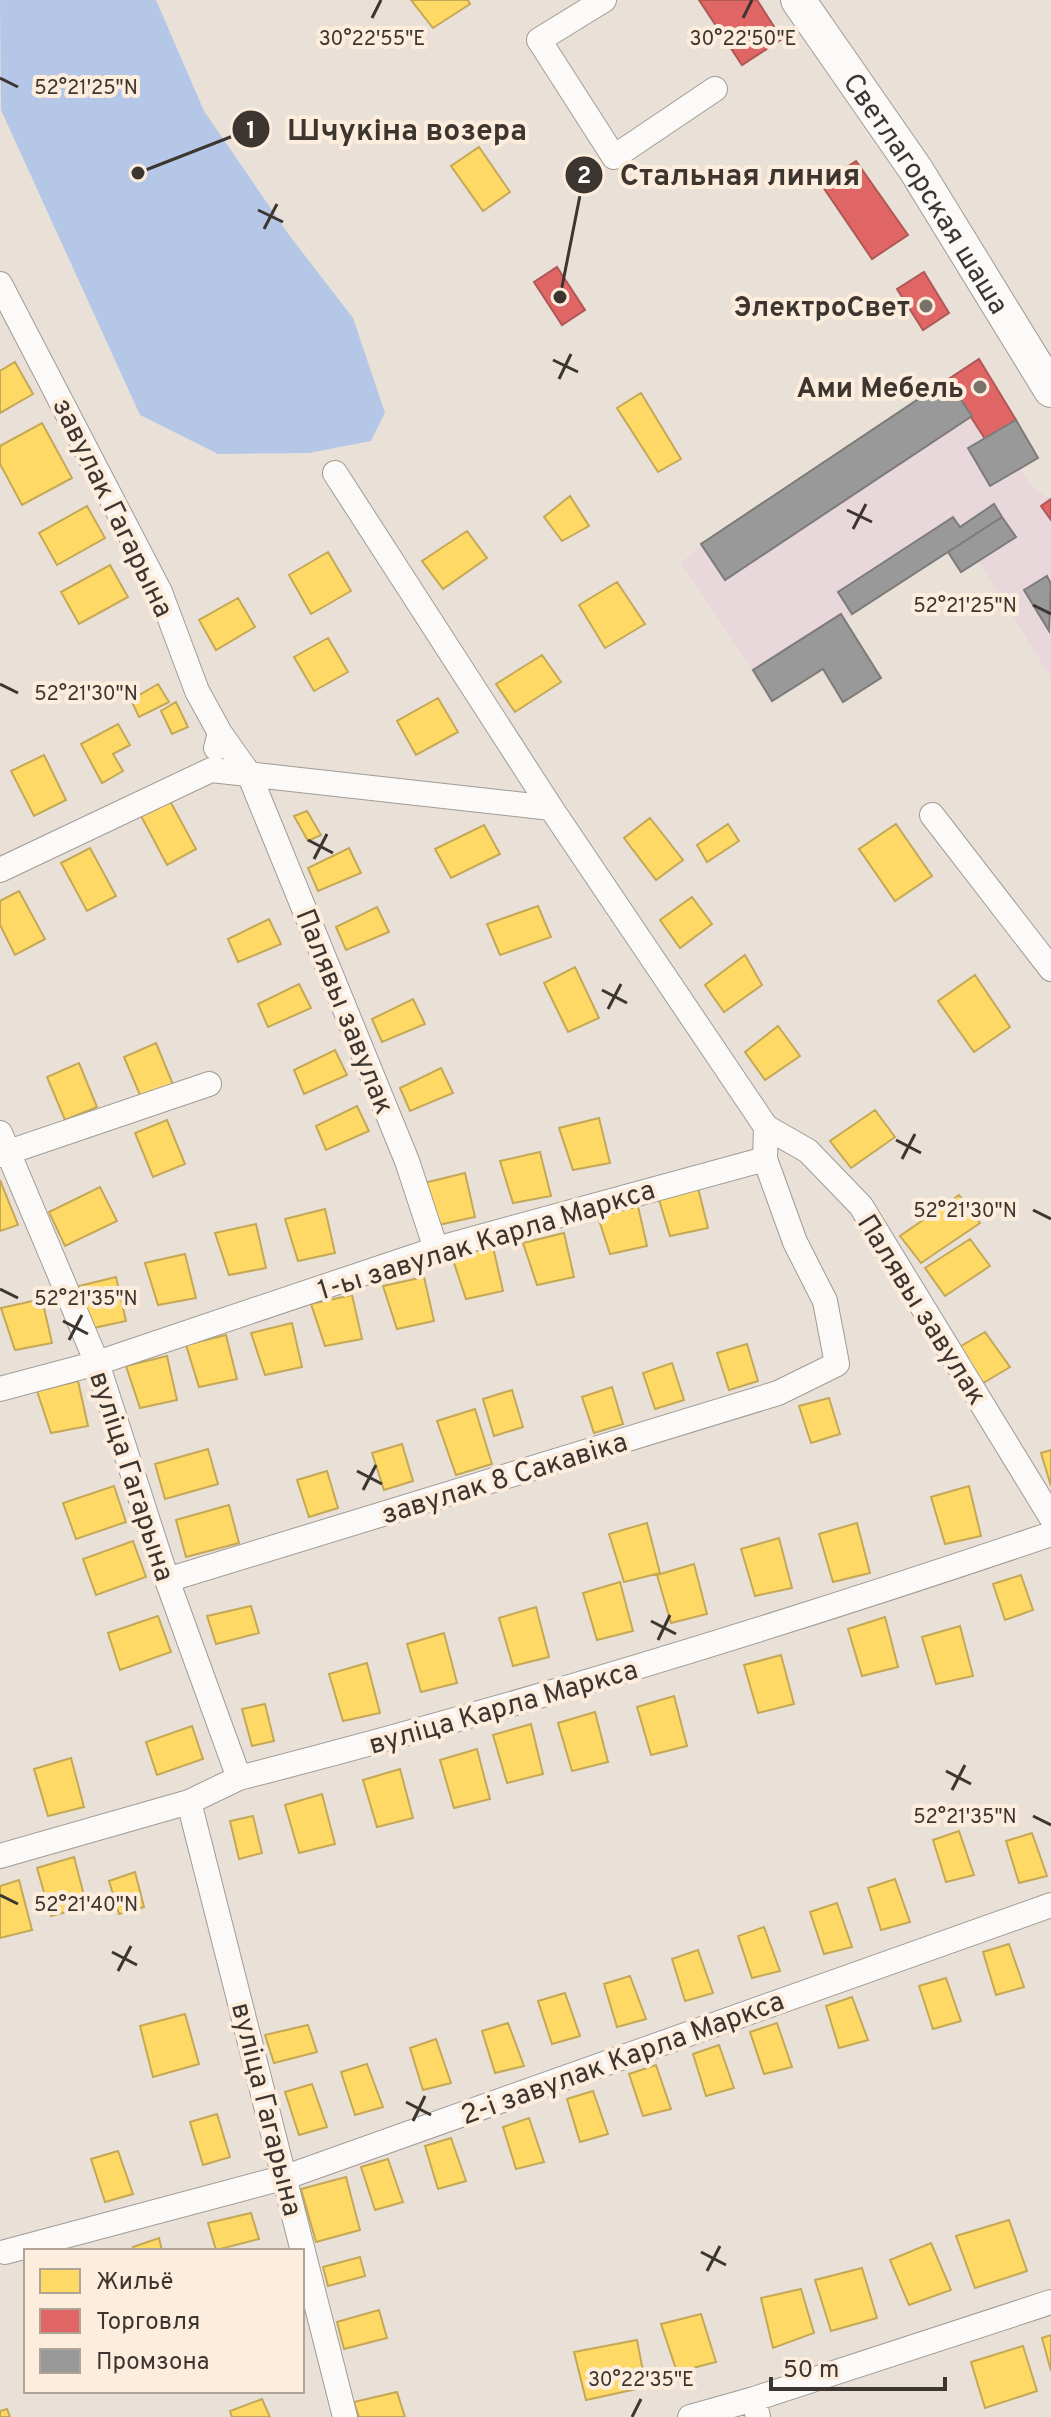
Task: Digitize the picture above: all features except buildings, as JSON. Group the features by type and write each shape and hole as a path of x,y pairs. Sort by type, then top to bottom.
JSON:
{"main road":[{"name":"Светлагорская шаша","path":"798,0 916,170 1051,390"}],"street":[{"path":"604,0 539,40 614,157 715,89"},
{"name":"завулак Гагарына","path":"0,284 160,592 197,691 220,733 249,774"},
{"name":"Палявы завулак","path":"335,473 551,808 766,1127 808,1151 861,1206 1051,1517"},
{"path":"211,770 220,733"},
{"path":"0,870 211,770 551,808"},
{"name":"Палявы завулак","path":"249,774 407,1161 436,1249"},
{"path":"932,815 1051,969"},
{"path":"3,1146 209,1084"},
{"path":"765,1159 766,1127"},
{"name":"вуліца Гагарына","path":"3,1146 97,1363 167,1580 239,1778"},
{"name":"1-ы завулак Карла Маркса","path":"0,1389 97,1363 436,1249 765,1159"},
{"name":"завулак 8 Сакавіка","path":"167,1580 778,1393 837,1364 825,1301 795,1242 765,1159"},
{"name":"вуліца Карла Маркса","path":"0,1856 189,1802 239,1778 416,1733 599,1680 829,1609 1051,1534"},
{"name":"вуліца Гагарына","path":"189,1802 304,2249"},
{"name":"2-і завулак Карла Маркса","path":"5,2252 286,2177 1051,1905"},
{"name":"вуліца Гагарына","path":"304,2250 345,2417"},
{"path":"690,2417 756,2408 1051,2302"}],"shaded area":[{"path":"979,359 1038,458 1020,469 1034,488 1051,499 1051,677 978,561 961,572 948,552 845,620 881,678 843,702 823,669 772,701 681,563 701,544"}],"water":[{"path":"0,0 156,0 204,111 289,235 353,318 385,413 371,441 309,453 218,454 140,415 1,110"}],"place":[{"name":"Шчукіна возера","path":"138,173"},
{"name":"Стальная линия","path":"560,297"},
{"name":"ЭлектроСвет","path":"926,306"},
{"name":"Ами Мебель","path":"980,387"}]}
